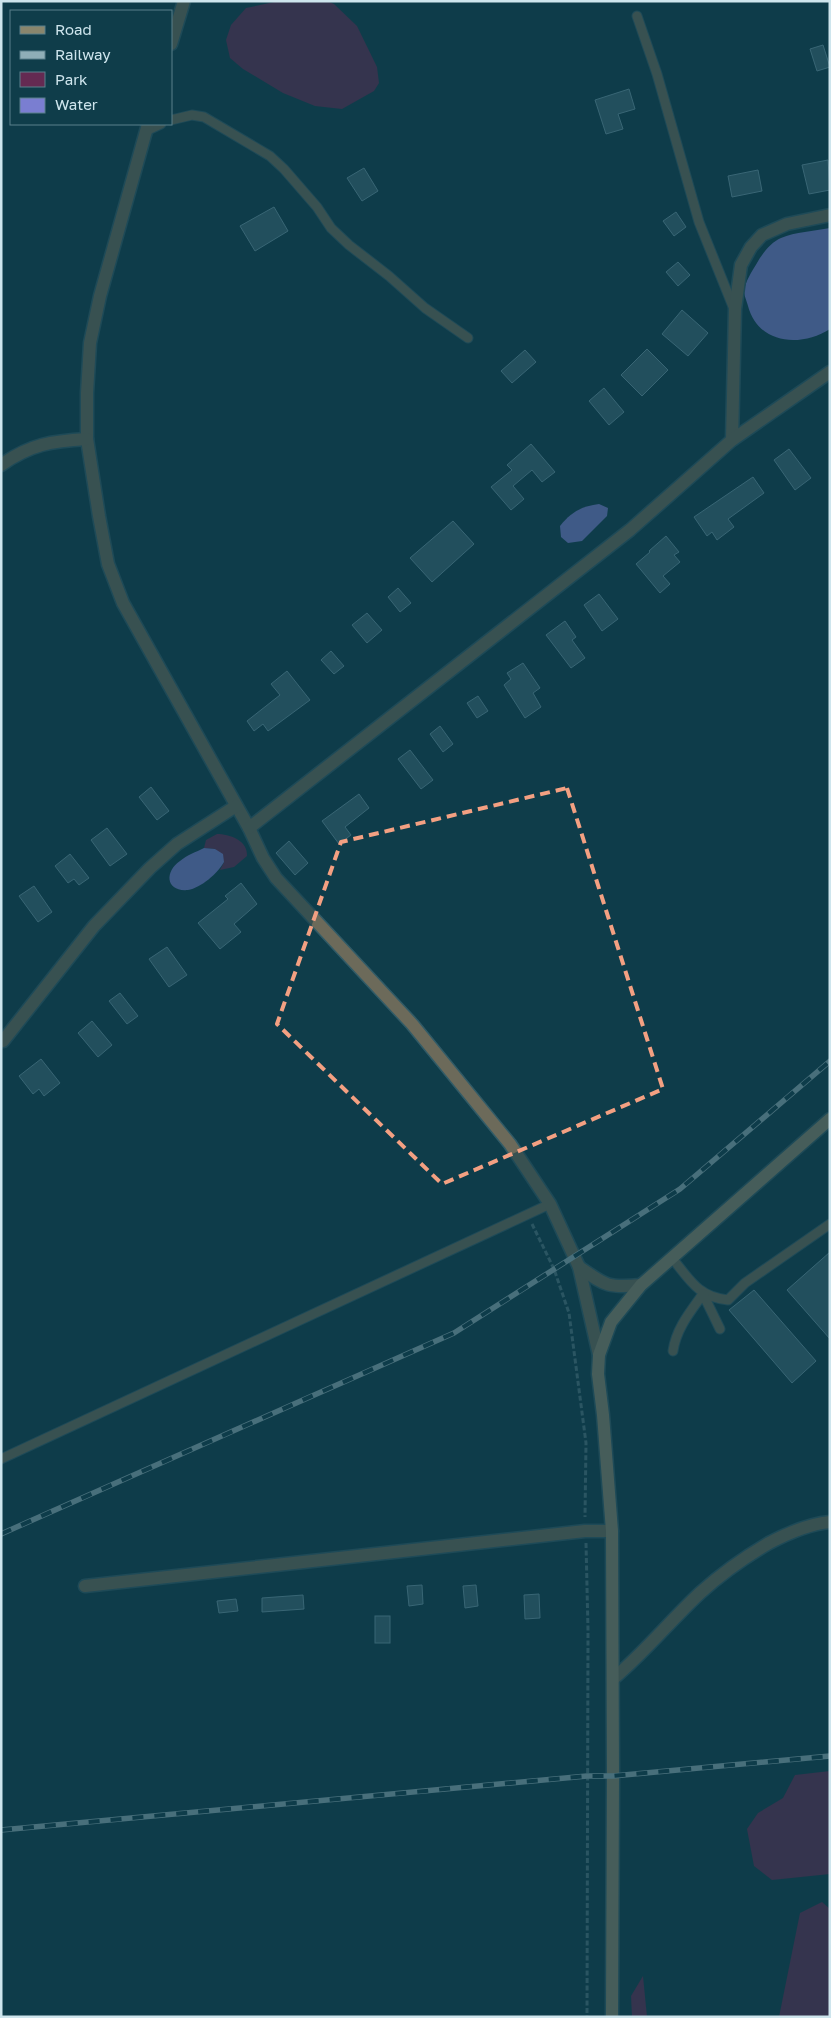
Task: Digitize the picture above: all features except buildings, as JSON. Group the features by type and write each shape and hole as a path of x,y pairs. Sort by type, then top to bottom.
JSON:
{"street":[{"path":"172,41 184,1"},
{"path":"147,128 123,208 90,343 86,392 87,439 108,564 123,603 249,828 263,858 276,878 412,1024 510,1144 550,1204 579,1267 599,1355 598,1374 612,1530 612,2017"},
{"path":"732,440 734,309 741,265 751,247 762,235 787,224 830,215"},
{"path":"249,828 630,530 732,440 830,372"},
{"path":"1,465 30,449 52,441 87,439"},
{"path":"2,1043 94,926 150,868 177,844 236,806"},
{"path":"599,1355 611,1322 641,1285 830,1119"},
{"path":"579,1267 602,1283 617,1288 641,1285"},
{"path":"613,1679 636,1660 701,1592 749,1554 812,1523 830,1522"},
{"path":"85,1586 585,1531 612,1530"}],"lane":[{"path":"637,16 657,74 700,222 734,309"},
{"path":"172,120 192,115 204,117 270,156 284,169 349,246 425,308 468,338"},
{"path":"1,1458 550,1204"},
{"path":"703,1294 714,1299 728,1300 745,1283 830,1224"},
{"path":"672,1258 703,1294 720,1329"},
{"path":"673,1351 675,1338 681,1325 703,1294"}],"path":[{"path":"528,1215 554,1269 569,1313 586,1443 585,1531 588,1630 587,2017"}],"highlighted area":[{"path":"567,788 663,1089 442,1184 277,1024 341,842"}],"green space":[{"path":"279,1 327,1 334,4 357,26 377,67 379,83 374,91 342,109 315,106 283,93 243,69 230,58 226,40 231,25 246,8"},
{"path":"217,834 237,839 244,846 247,856 234,867 220,870 224,862 215,849 204,848 206,840"},
{"path":"830,1771 830,1874 772,1880 754,1866 747,1829 758,1813 783,1798 795,1775"},
{"path":"822,1902 830,1909 830,2017 779,2017 800,1913"},
{"path":"643,1976 647,2017 632,2017 631,1996"}],"water":[{"path":"830,228 830,329 806,339 781,339 770,335 753,319 744,293 747,280 764,252 777,240 792,234"},
{"path":"599,504 608,508 607,516 582,541 568,543 561,537 560,526 568,517 582,508"},
{"path":"204,848 215,849 223,854 224,862 209,879 193,889 181,890 175,888 170,880 171,870 186,857"}],"railway":[{"path":"1,1534 454,1333 680,1189 830,1061"},
{"path":"1,1830 587,1776 613,1776 830,1756"}]}
